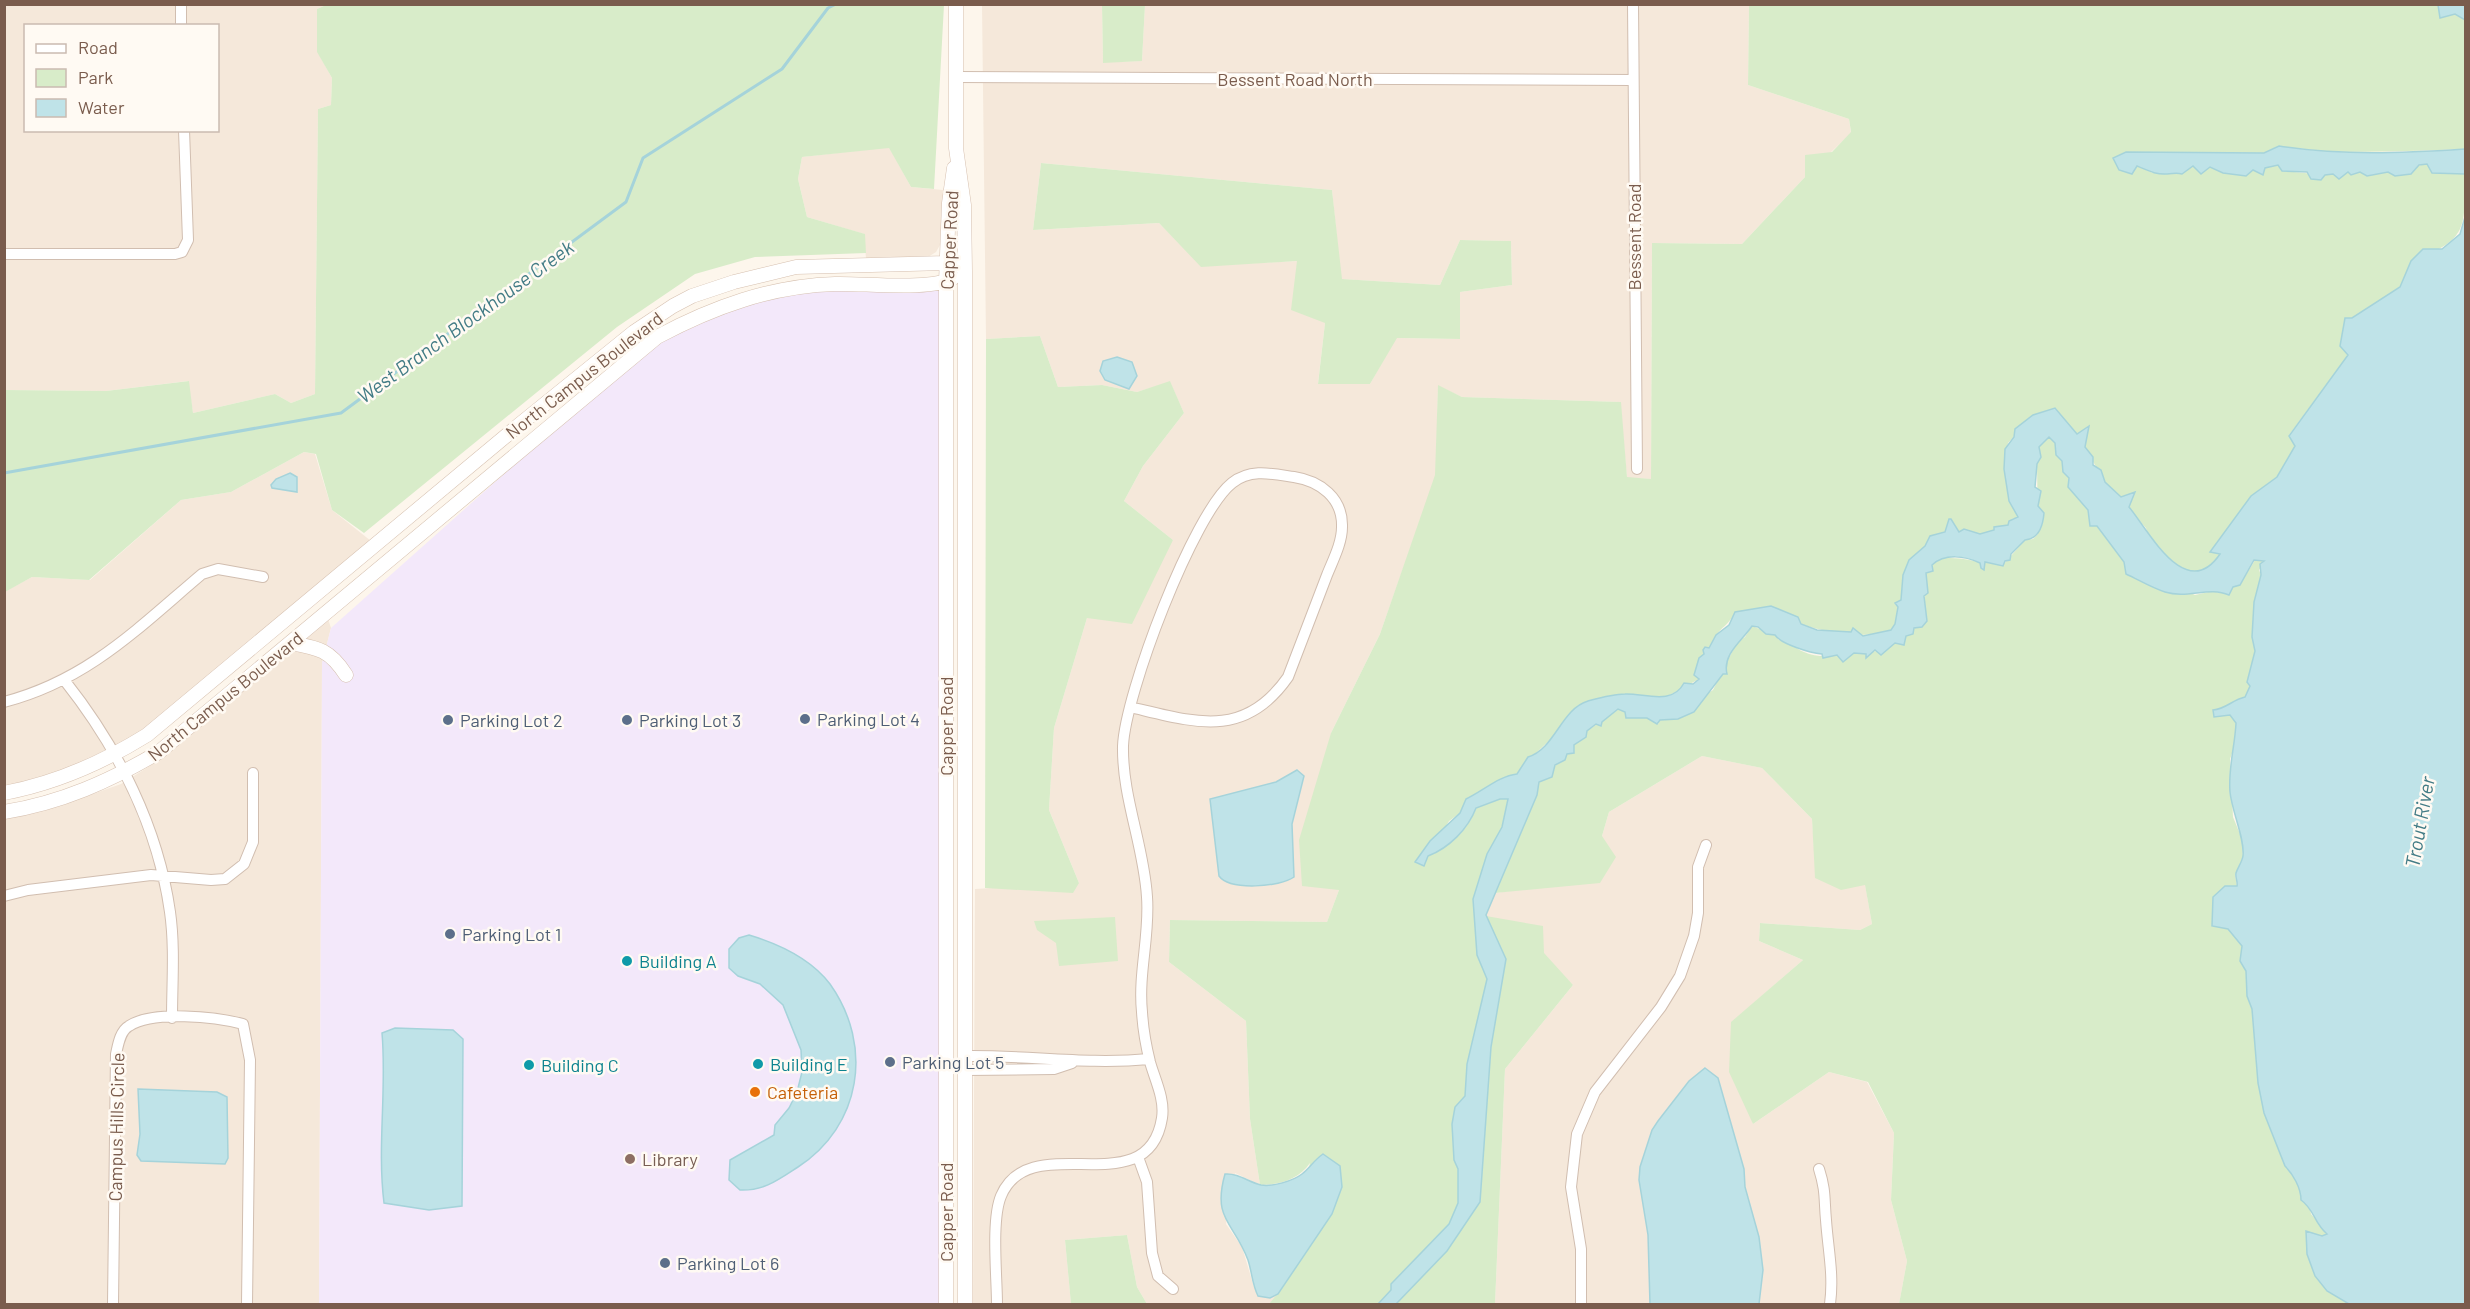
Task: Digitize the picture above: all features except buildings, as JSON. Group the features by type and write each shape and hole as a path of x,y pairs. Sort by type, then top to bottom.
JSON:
{"street":[{"path":"181,4 181,24"},
{"name":"Capper Road","path":"946,1305 946,263 949,203 956,148 956,4"},
{"name":"Bessent Road","path":"1633,4 1637,469"},
{"name":"Bessent Road North","path":"956,77 1633,80"},
{"path":"4,254 175,254 185,248 188,240 184,132"},
{"name":"Capper Road","path":"956,148 964,205 965,271 965,1305"},
{"name":"North Campus Boulevard","path":"4,793 78,772 116,754 167,720 519,425 634,332 692,296 767,273 816,265 946,263 965,271"},
{"name":"North Campus Boulevard","path":"4,812 43,805 124,772 159,752 657,337 698,315 722,306 799,287 946,282 965,271"},
{"path":"717,287 722,306"},
{"path":"519,425 533,440"},
{"path":"997,1305 997,1214 1006,1185 1027,1168 1043,1165 1108,1164 1138,1157 1152,1141 1162,1120 1162,1104 1143,1029 1141,977 1147,900 1123,744 1130,707 1152,638 1181,567 1228,486 1238,479 1262,472 1309,479 1334,498 1341,513 1340,540 1288,677 1278,691 1257,709 1217,723 1190,721 1130,707"},
{"path":"4,702 65,681 117,646 202,574 218,569 263,577"},
{"path":"291,643 319,648 336,658 346,675"},
{"path":"65,681 87,709 116,754 147,824 164,876 170,915 172,1018"},
{"path":"4,896 28,890 151,875 225,879 244,864 253,842 254,773"},
{"path":"1581,1305 1581,1249 1571,1187 1577,1134 1595,1092 1661,1008 1680,976 1694,936 1698,914 1698,867 1706,845"},
{"name":"Campus Hills Circle","path":"113,1305 116,1054 126,1026 141,1020 172,1018 211,1018 243,1024 250,1060 247,1305"},
{"path":"965,1056 1053,1058 1072,1063 1111,1063 1149,1059"},
{"path":"1011,1056 1011,1070"},
{"path":"965,1070 1054,1069 1072,1063"},
{"path":"1138,1157 1147,1182 1152,1254 1158,1276 1173,1289"},
{"path":"1819,1169 1826,1193 1825,1216 1832,1268 1830,1305"}],"shaded area":[{"path":"5,5 326,5 317,9 317,51 332,78 331,105 318,109 315,394 291,403 275,394 193,413 188,381 106,391 5,390"},
{"path":"982,5 1102,5 1103,62 1142,61 1145,5 1749,5 1748,85 1849,119 1851,133 1805,177 1742,244 1652,243 1651,479 1627,478 1620,402 1462,397 1438,386 1436,475 1380,634 1331,733 1339,890 1327,922 1170,920 1169,962 1246,1021 1250,1119 1260,1185 1235,1173 1226,1224 1242,1247 1254,1287 1270,1298 1278,1294 1269,1304 1147,1304 1137,1287 1127,1235 1065,1240 1071,1304 973,1304 975,889 1079,883 1049,810 1054,728 1087,618 1173,540 1124,501 1143,466 1184,413 1170,382 1137,392 1102,385 1058,387 1040,336 986,339","holes":["1041,163 1332,190 1341,279 1440,285 1460,240 1511,241 1512,285 1460,292 1459,339 1396,338 1370,384 1318,383 1325,323 1298,261 1201,266 1159,223 1033,230"]},
{"path":"889,147 911,187 943,190 940,245 936,252 928,257 866,258 864,234 807,217 798,179 802,157"},
{"path":"803,288 944,291 945,1304 319,1304 322,663 331,628 657,338 712,314"},
{"path":"304,452 315,454 332,510 371,541 163,715 127,740 86,762 49,775 5,786 4,592 32,577 90,580 181,500 231,492"},
{"path":"328,619 331,628 322,663 319,1304 5,1304 5,818 50,809 121,784 161,759"},
{"path":"1702,756 1762,768 1812,819 1816,878 1865,884 1872,924 1860,930 1760,923 1759,941 1803,960 1732,1022 1753,1124 1829,1072 1867,1082 1894,1133 1891,1200 1907,1261 1899,1304 1495,1304 1505,1069 1573,985 1486,916 1495,893 1540,887 1602,836 1609,812"}],"green space":[{"path":"2438,4 2440,18 2455,14 2465,20 2465,149 2332,152 2281,148 2265,153 2126,152 2137,166 2153,173 2175,172 2193,166 2210,167 2223,173 2278,165 2282,171 2325,175 2348,172 2352,175 2360,172 2367,176 2427,164 2432,173 2465,174 2463,221 2459,231 2443,247 2411,261 2400,287 2352,318 2348,355 2289,435 2295,446 2277,477 2251,496 2210,552 2220,554 2212,563 2205,569 2191,571 2184,569 2162,551 2150,538 2146,528 2105,482 2077,434 2055,408 2033,415 2008,443 2004,469 2009,501 2018,517 2012,519 2009,525 1994,527 1994,530 1980,535 1964,529 1959,532 1951,519 1945,532 1930,536 1925,546 1909,560 1903,575 1901,601 1895,603 1898,607 1895,624 1891,630 1869,635 1846,634 1801,624 1798,617 1790,615 1759,611 1735,612 1707,651 1695,675 1699,679 1668,696 1645,697 1626,694 1567,717 1554,736 1535,754 1528,757 1517,774 1497,781 1466,799 1460,813 1449,821 1428,856 1436,853 1457,837 1473,816 1476,808 1500,799 1508,799 1502,827 1487,854 1477,955 1487,979 1467,1064 1465,1096 1455,1107 1452,1124 1454,1160 1458,1169 1458,1203 1449,1224 1391,1284 1391,1290 1378,1304 1269,1304 1278,1293 1310,1163 1295,1177 1275,1184 1260,1185 1250,1119 1246,1021 1169,962 1170,920 1327,922 1339,890 1302,886 1299,840 1331,733 1380,634 1435,475 1438,385 1462,397 1621,402 1627,477 1651,479 1652,243 1742,244 1805,177 1805,155 1832,152 1851,132 1849,119 1748,85 1749,5"},
{"path":"326,5 944,5 934,189 911,187 889,148 802,157 798,179 807,217 865,234 866,253 755,257 695,274 617,327 364,533 332,510 316,454 304,452 231,492 181,500 89,580 32,577 5,592 5,390 106,391 189,381 193,413 275,394 291,403 315,394 318,109 331,105 332,78 317,52 317,9"},
{"path":"1102,5 1145,5 1142,61 1103,63"},
{"path":"1041,163 1332,190 1342,279 1440,285 1460,240 1511,241 1512,285 1460,292 1460,339 1397,338 1370,384 1318,384 1325,323 1291,310 1297,261 1201,267 1159,223 1033,230"},
{"path":"1040,336 1058,387 1102,385 1137,392 1170,381 1184,413 1143,466 1124,501 1173,540 1132,624 1087,618 1054,728 1049,810 1079,883 1073,893 985,888 986,339"},
{"path":"2049,437 2055,443 2056,455 2062,461 2063,472 2069,478 2068,487 2088,510 2090,526 2097,526 2124,562 2195,595 2240,585 2255,560 2265,561 2259,570 2261,575 2254,602 2252,637 2255,651 2247,682 2250,686 2245,697 2214,710 2230,715 2236,722 2235,745 2230,759 2233,817 2242,839 2243,857 2235,875 2237,886 2212,926 2228,929 2242,946 2240,961 2246,971 2247,996 2252,1009 2258,1083 2264,1113 2285,1166 2298,1186 2301,1200 2310,1206 2311,1214 2328,1234 2307,1254 2323,1284 2349,1304 1899,1304 1907,1261 1891,1200 1894,1133 1868,1082 1829,1072 1753,1124 1729,1072 1731,1022 1803,960 1759,941 1760,923 1860,930 1872,924 1865,885 1841,890 1815,878 1812,819 1762,768 1702,756 1609,812 1602,836 1616,857 1600,883 1495,893 1537,795 1539,781 1568,754 1574,753 1574,745 1586,737 1587,731 1619,709 1625,712 1627,718 1647,718 1658,724 1660,720 1678,719 1694,712 1705,695 1713,690 1737,642 1745,637 1752,626 1775,635 1779,640 1811,655 1866,654 1866,657 1870,652 1884,650 1913,631 1924,613 1926,572 1939,558 1964,559 2002,566 2025,540 2033,539 2038,534 2037,464 2041,457 2039,447"},
{"path":"1486,916 1543,926 1544,953 1573,985 1505,1069 1495,1304 1396,1304 1447,1251 1480,1202 1491,1047 1506,959"},
{"path":"1115,917 1118,961 1059,966 1056,943 1037,930 1034,921"},
{"path":"1127,1235 1137,1287 1147,1304 1071,1304 1065,1240"}],"water":[{"path":"2438,5 2465,5 2465,20 2455,14 2440,18"},
{"path":"2279,146 2349,152 2465,149 2465,174 2432,173 2427,164 2419,165 2411,174 2395,176 2388,172 2367,176 2360,172 2351,175 2348,172 2339,179 2333,174 2325,175 2321,180 2311,179 2307,172 2282,171 2278,165 2265,168 2263,175 2253,170 2246,176 2223,173 2210,167 2201,174 2193,166 2182,174 2163,174 2137,166 2132,174 2119,170 2113,158 2126,152 2264,153"},
{"name":"Trout River","path":"2465,217 2465,1304 2349,1304 2327,1291 2315,1276 2307,1254 2306,1231 2322,1236 2327,1234 2301,1200 2298,1186 2285,1166 2264,1113 2258,1083 2252,1009 2247,996 2246,971 2240,961 2242,946 2228,929 2212,926 2213,897 2225,886 2237,886 2236,873 2243,849 2230,792 2236,723 2230,715 2214,717 2213,710 2245,697 2250,686 2247,682 2255,651 2252,637 2254,602 2261,575 2260,564 2264,561 2254,560 2240,585 2233,587 2229,595 2214,592 2174,594 2126,574 2124,562 2097,526 2090,526 2088,510 2068,487 2069,478 2063,472 2062,461 2056,455 2055,443 2049,437 2039,447 2041,457 2037,464 2035,487 2041,491 2038,506 2044,513 2037,534 2025,540 2003,566 1985,562 1984,570 1980,563 1955,557 1937,561 1932,565 1933,571 1926,573 1928,593 1924,596 1927,621 1922,627 1914,628 1913,634 1906,636 1904,645 1895,643 1881,655 1875,650 1866,658 1866,654 1854,653 1843,662 1837,655 1823,658 1822,654 1796,648 1775,635 1766,634 1758,627 1752,626 1730,654 1726,667 1727,674 1723,674 1694,712 1678,719 1660,720 1657,724 1647,718 1626,718 1625,712 1618,709 1602,722 1601,726 1596,724 1587,731 1586,737 1574,745 1574,753 1567,754 1565,760 1555,765 1552,777 1539,782 1537,795 1486,915 1506,959 1491,1047 1480,1202 1447,1251 1396,1304 1378,1304 1391,1290 1391,1284 1449,1224 1458,1203 1458,1169 1454,1160 1452,1124 1455,1107 1465,1096 1467,1064 1487,979 1477,955 1473,899 1487,854 1502,827 1508,799 1500,799 1476,808 1463,830 1450,843 1428,856 1424,866 1415,862 1430,841 1460,813 1466,799 1497,781 1517,774 1528,757 1545,746 1564,720 1579,705 1606,696 1632,694 1665,696 1679,690 1684,683 1693,684 1699,679 1694,675 1699,658 1704,654 1703,650 1705,647 1709,648 1716,635 1729,625 1735,612 1771,606 1798,617 1801,624 1817,630 1851,632 1853,628 1863,636 1891,630 1895,624 1898,607 1895,603 1901,600 1903,575 1909,560 1925,546 1930,536 1945,532 1949,519 1959,532 1964,529 1980,534 1994,530 1994,527 2008,525 2009,521 2018,517 2009,501 2004,469 2005,449 2014,437 2015,429 2033,415 2055,408 2077,434 2089,426 2085,447 2093,457 2093,465 2101,470 2105,482 2121,497 2135,492 2129,507 2169,558 2182,567 2194,571 2207,567 2220,554 2210,552 2251,496 2277,477 2295,446 2289,436 2348,355 2340,346 2345,318 2352,318 2400,287 2411,261 2423,249 2442,249 2460,234"},
{"path":"1117,357 1132,362 1137,376 1129,389 1105,380 1100,371 1103,361"},
{"path":"290,473 297,477 297,492 272,488 271,485 276,479"},
{"path":"1297,770 1304,776 1292,824 1294,877 1278,883 1255,886 1244,886 1225,881 1219,876 1210,799 1276,782"},
{"path":"749,935 772,943 804,960 830,984 844,1008 852,1033 856,1058 854,1083 847,1107 836,1130 819,1150 798,1167 770,1184 756,1189 740,1190 729,1180 730,1160 774,1135 775,1125 789,1108 797,1092 802,1072 801,1050 783,1005 760,984 738,976 729,968 729,949 739,938"},
{"path":"395,1028 453,1030 463,1039 462,1206 429,1210 384,1203 381,1160 382,1033"},
{"path":"1705,1068 1718,1078 1744,1169 1745,1187 1759,1237 1763,1270 1759,1304 1650,1304 1648,1235 1639,1180 1640,1167 1652,1130 1689,1081"},
{"path":"138,1089 217,1092 227,1097 228,1158 225,1164 141,1161 137,1155 140,1134"},
{"path":"1323,1154 1340,1166 1342,1187 1332,1214 1278,1294 1270,1298 1258,1296 1248,1260 1223,1211 1221,1202 1225,1174 1235,1175 1261,1185 1276,1184 1298,1177"}],"waterway":[{"name":"West Branch Blockhouse Creek","path":"4,473 341,413 626,202 643,158 782,69 828,8 836,4"}],"place":[{"name":"Parking Lot 4","path":"805,719"},
{"name":"Parking Lot 2","path":"448,720"},
{"name":"Parking Lot 3","path":"627,720"},
{"name":"Parking Lot 1","path":"450,934"},
{"name":"Building A","path":"627,961"},
{"name":"Parking Lot 5","path":"890,1062"},
{"name":"Building E","path":"758,1064"},
{"name":"Building C","path":"529,1065"},
{"name":"Cafeteria","path":"755,1092"},
{"name":"Library","path":"630,1159"},
{"name":"Parking Lot 6","path":"665,1263"}]}
